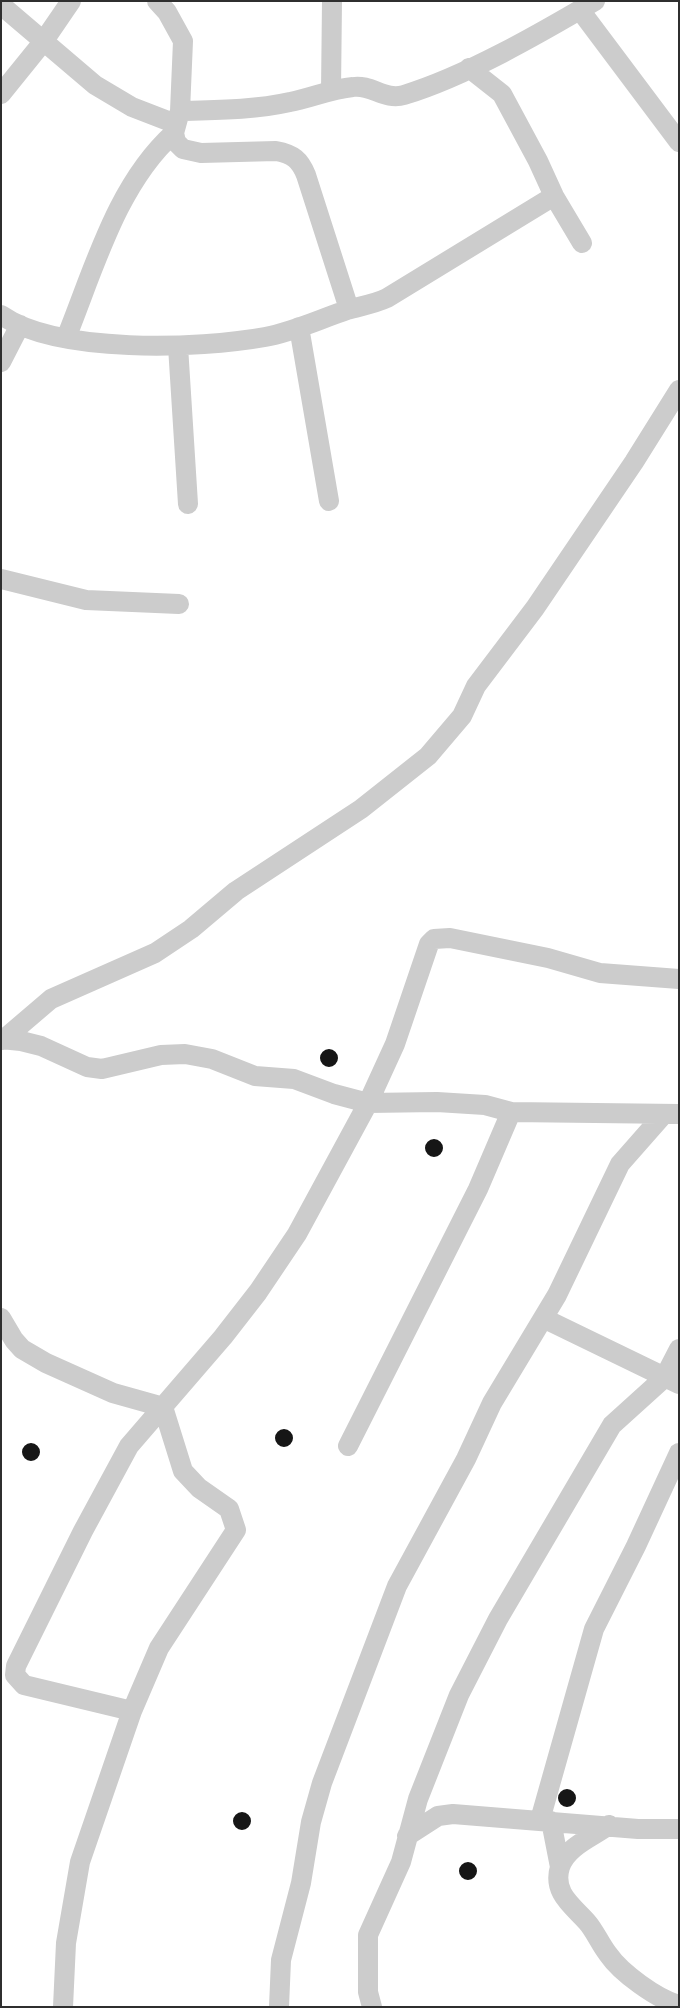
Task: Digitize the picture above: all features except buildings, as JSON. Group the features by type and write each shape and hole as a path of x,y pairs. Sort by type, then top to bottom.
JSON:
{"street":[{"path":"1,94 43,42 71,1"},
{"path":"157,1 178,30"},
{"path":"178,1 178,30 183,48 176,142 190,152 276,151 288,153 296,158 302,164 306,175 349,310"},
{"path":"331,91 332,1"},
{"path":"1,5 95,85 132,107 177,123 237,109 289,102 354,86 366,87 389,97 402,96 469,68 588,6 679,142"},
{"path":"469,68 502,94 538,161 554,196 582,243"},
{"path":"66,338 126,194 143,166 177,123"},
{"path":"1,315 20,325 78,342 178,346 265,337 349,310 368,306 387,298 554,196"},
{"path":"1,362 20,325"},
{"path":"299,327 330,501"},
{"path":"178,346 188,504"},
{"path":"2,1039 51,999 155,953 191,929 236,891 361,810 428,756 462,716 476,686 535,608 634,462 679,390"},
{"path":"1,579 86,600 179,604"},
{"path":"132,1711 24,1685 17,1680 14,1670 103,1491 129,1446 258,1292 291,1242 368,1103 395,1044 425,954 434,939 450,938 548,958 600,973 679,979"},
{"path":"2,1039 21,1040 41,1046 86,1068 102,1069 160,1055 185,1054 212,1060 255,1076 294,1079 334,1094 368,1103 437,1102 485,1105 511,1112 672,1114"},
{"path":"348,1446 478,1189 511,1112"},
{"path":"279,2007 281,1960 301,1883 311,1822 322,1783 397,1586 466,1459 492,1403 557,1295 620,1164 672,1114"},
{"path":"1,1318 22,1349 46,1363 113,1393 163,1407"},
{"path":"543,1318 672,1381"},
{"path":"372,2007 368,1992 368,1935 401,1862 418,1799 459,1695 498,1619 612,1425 672,1381 679,1349"},
{"path":"63,2007 66,1943 80,1862 132,1711 159,1648 236,1530 229,1509 200,1488 183,1471 163,1407"},
{"path":"679,1453 636,1546 594,1629 546,1821 560,1867 560,1886 565,1902 588,1923 609,1956 637,1982 679,2006"},
{"path":"407,1836 438,1816 466,1814 679,1829"},
{"path":"560,1867 566,1856 578,1845 609,1825"}]}
